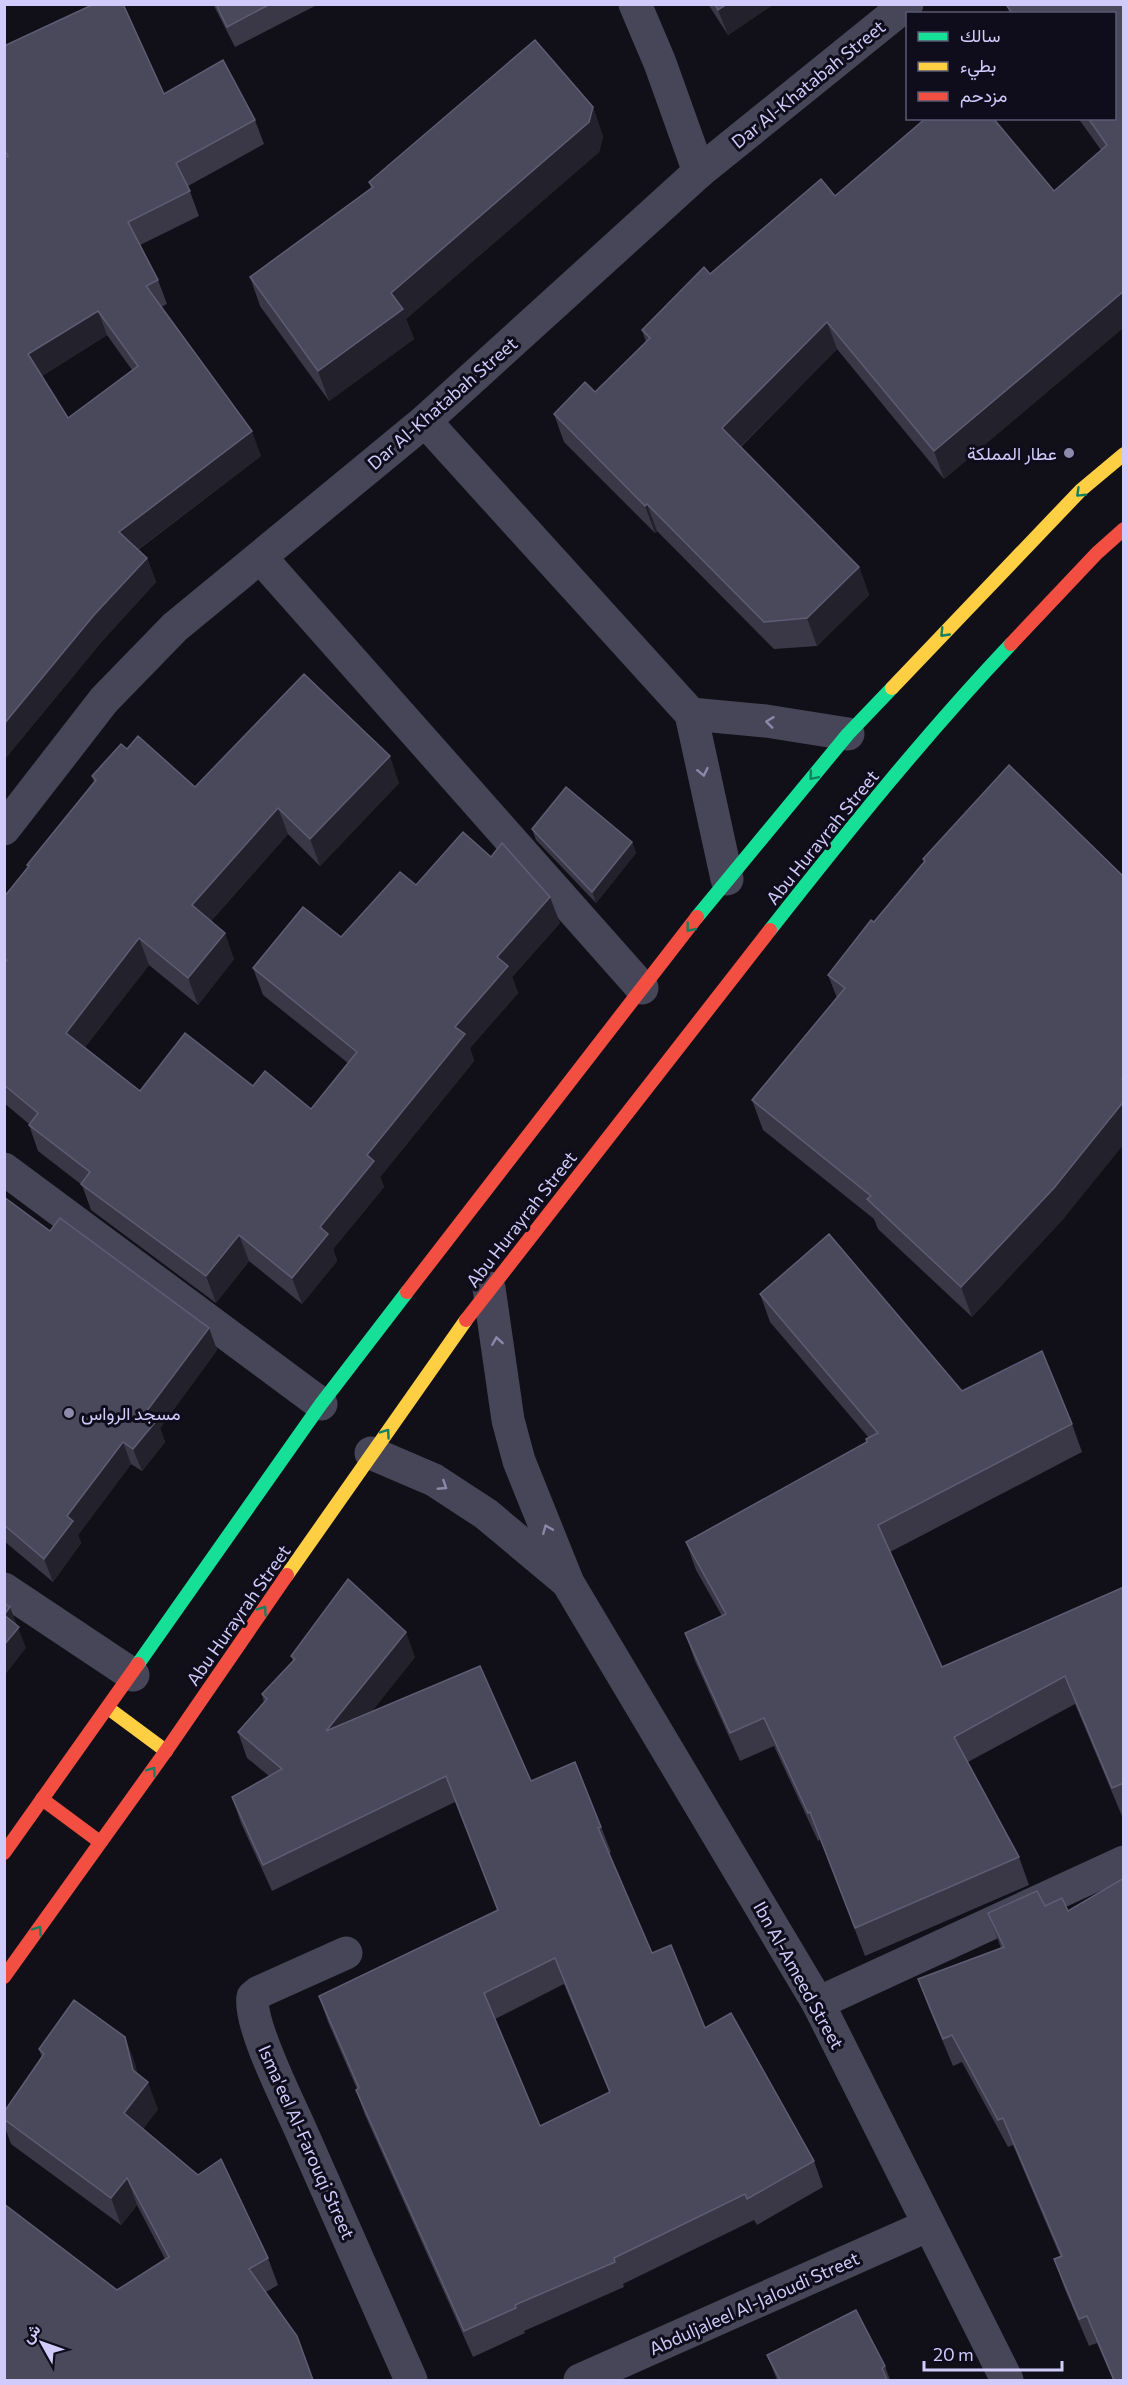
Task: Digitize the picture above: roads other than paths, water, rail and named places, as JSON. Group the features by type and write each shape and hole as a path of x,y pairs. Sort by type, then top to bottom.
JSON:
{"highway":[{"path":"4,1853 132,1675 321,1404 727,879 848,734 1082,490 1124,454"},
{"name":"Abu Hurayrah Street","path":"4,1977 166,1751 371,1453 489,1288 846,833 961,697 1097,553 1124,529"},
{"path":"108,1708 166,1751"},
{"path":"42,1799 100,1842"}],"street":[{"path":"635,4 660,63 699,172"},
{"name":"Dar Al-Khatabah Street","path":"4,829 104,700 175,627 424,421 699,172 907,4"},
{"path":"424,421 691,714 727,879"},
{"path":"261,558 642,988"},
{"path":"691,714 766,721 848,734"},
{"path":"4,1169 321,1404"},
{"name":"Ibn Al-Ameed Street","path":"489,1288 508,1420 519,1461 568,1583 818,2003 1007,2380"},
{"name":"Ibn Al-Ameed Street","path":"371,1453 434,1480 486,1514 568,1583"},
{"path":"4,1588 132,1675"},
{"path":"818,2003 1124,1862"},
{"name":"Isma'eel Al-Farouqi Street","path":"346,1953 259,1992 253,1997 251,2006 254,2020 276,2074 411,2380"},
{"name":"Abduljaleel Al-Jaloudi Street","path":"580,2380 929,2225"}],"place":[{"name":"عطار المملكة","path":"1069,453"},
{"name":"مسجد الرواس","path":"69,1413"}]}
